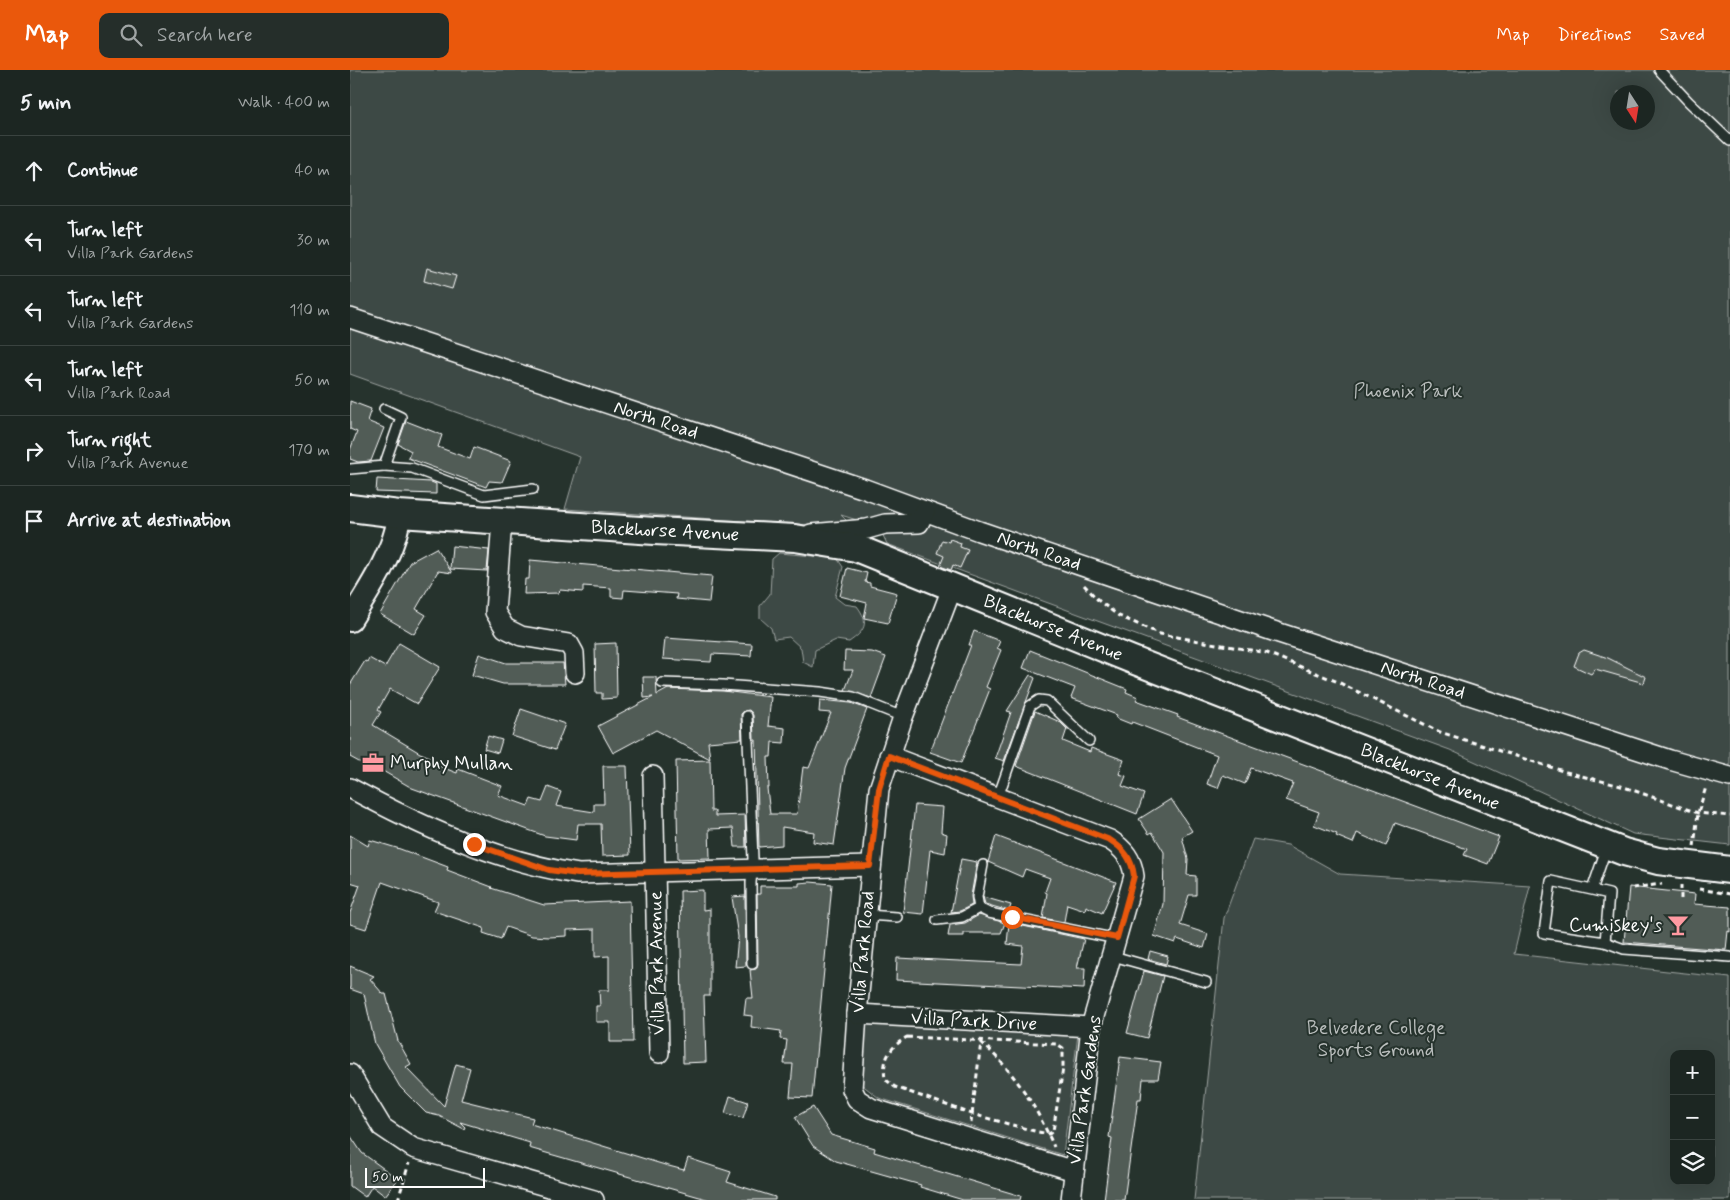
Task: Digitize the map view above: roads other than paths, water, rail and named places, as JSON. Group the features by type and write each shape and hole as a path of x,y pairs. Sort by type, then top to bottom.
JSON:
{"main road":[{"name":"Blackhorse Avenue","path":"350,508 399,514 502,521 795,538 862,538 952,588 1600,842 1658,861 1730,870"}],"street":[{"name":"North Road","path":"350,318 865,489 1077,564 1440,686 1730,777"},
{"path":"862,538 885,524 919,523 925,511"},
{"path":"350,620 387,554 398,530 399,514"},
{"path":"502,521 495,612 504,628 521,636 569,644 574,653 575,673"},
{"name":"Villa Park Road","path":"952,588 889,756 879,789 870,866 852,1089 857,1099 871,1108 1074,1171"},
{"name":"Villa Park Gardens","path":"889,756 1110,840 1124,851 1133,866 1134,876 1091,1027 1071,1200"},
{"name":"Villa Park Avenue","path":"653,776 659,1053"},
{"name":"Villa Park Avenue","path":"350,788 416,821 514,859 549,870 578,874 655,874 853,865 870,866"},
{"name":"Villa Park Drive","path":"857,1014 1091,1027"},
{"path":"350,1074 382,1127 413,1148 594,1200"}],"lane":[{"path":"1659,70 1730,141"},
{"path":"384,409 401,417 384,466"},
{"path":"350,469 384,466 412,468 436,475 484,495 533,489"},
{"path":"662,683 820,692 853,697 903,718"},
{"path":"998,797 1030,706 1039,700 1047,701 1089,741"},
{"path":"747,716 752,870 752,964"},
{"path":"1592,890 1604,855 1600,842"},
{"path":"979,908 977,897 982,865"},
{"path":"1605,942 1609,894 1551,881 1544,933 1605,942 1624,949 1730,957"},
{"path":"979,908 989,913 1115,947 1206,982"},
{"path":"937,920 962,917 979,908"},
{"path":"866,915 897,917"}],"place":[{"name":"Murphy Mullan","path":"373,763"},
{"name":"Cumiskey's","path":"1678,925"}],"park label":[{"name":"Phoenix Park","path":"1408,391"},
{"name":"Belvedere College Sports Ground","path":"1376,1039"}]}
